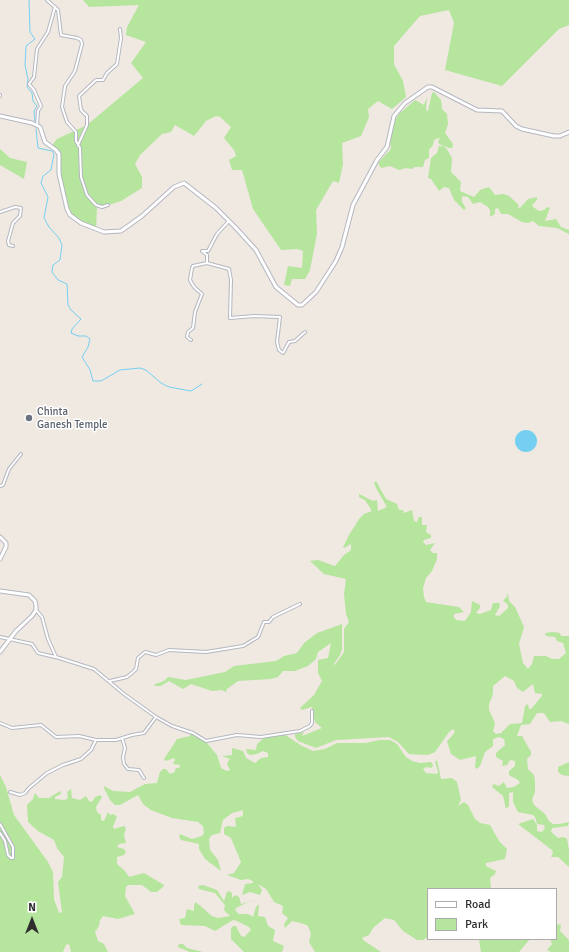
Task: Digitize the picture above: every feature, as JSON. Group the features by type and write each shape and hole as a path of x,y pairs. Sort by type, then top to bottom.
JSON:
{"main road":[{"path":"0,116 37,125 41,129 45,142 56,150 58,154 59,174 67,210 74,218 87,226 104,232 121,230 142,216 174,187 184,183 216,208 256,250 276,287 294,303 302,305 316,292 339,255 353,205 377,160 387,147 394,116 405,103 428,87 476,110 502,111 516,126 522,129 554,136 560,136 569,132"},
{"path":"0,538 6,543 6,547 0,558"},
{"path":"0,592 30,595 35,601 36,610 9,639 0,652"}],"street":[{"path":"48,0 56,7 61,35 81,40 82,44 75,71 64,86 62,107 68,122 76,132 76,141 80,148 81,177 87,195 96,205 102,207 108,205"},
{"path":"37,125 38,111 41,106 34,90 29,84 34,77 37,49 48,32 56,7"},
{"path":"78,145 87,125 87,116 81,110 80,96 96,80 103,80 117,64 121,38 120,29"},
{"path":"0,212 15,207 21,208 20,216 13,223 8,240 10,245 13,246"},
{"path":"207,263 208,255 202,251 208,251 217,234 229,221"},
{"path":"191,340 187,337 188,332 193,328 195,312 202,294 194,287 190,275 193,266 207,263 229,269 231,280 230,318 254,316 280,317 277,342 283,354 289,342 295,341 305,332"},
{"path":"0,486 3,485 9,469 21,454"},
{"path":"110,681 127,677 133,672 136,669 138,658 141,653 145,652 156,654 169,650 206,652 243,646 258,637 264,622 269,622 273,617 300,604"},
{"path":"36,610 42,617 48,639 56,658"},
{"path":"0,637 32,644 38,653 90,667 156,717 172,726 193,733 206,742 237,735 261,736 300,731 310,726 312,723 312,710"},
{"path":"0,723 12,728 41,725 56,737 79,736 96,740 110,741 144,733 156,717"},
{"path":"122,738 125,748 123,757 124,764 128,769 138,770 144,778"},
{"path":"10,792 20,795 25,793 47,773 63,765 81,759 91,750 96,740"},
{"path":"0,824 13,847 13,858 10,858 8,855 5,841 0,833"}],"green space":[{"path":"83,0 569,0 569,25 559,29 502,86 445,70 454,23 449,10 420,16 394,46 394,64 403,81 406,97 392,109 378,101 368,109 369,117 361,136 342,143 343,164 339,183 333,181 316,210 317,234 310,270 305,279 292,279 290,286 284,285 288,266 302,268 303,251 297,249 281,250 253,209 242,170 232,170 229,160 236,156 234,150 224,138 231,127 220,117 216,116 206,121 194,136 175,125 171,132 162,134 140,155 135,164 142,177 142,188 121,201 102,207 97,206 96,230 74,218 67,209 60,181 59,154 51,147 57,139 87,125 143,78 131,63 146,42 126,35 127,27 139,5 89,7"},
{"path":"434,92 441,100 442,109 447,114 448,124 445,133 453,144 452,148 439,144 438,141 440,139 438,138 434,140 433,145 429,150 429,158 425,160 423,167 399,170 390,166 381,168 378,163 391,149 390,140 393,123 399,114 415,100 424,105 427,97 426,110 428,111 432,93"},
{"path":"439,146 446,148 452,158 451,172 461,182 460,191 474,197 480,190 489,187 495,195 503,194 509,196 518,204 519,209 528,199 537,197 537,200 532,205 533,207 539,211 544,210 547,207 550,208 545,221 556,219 561,227 569,230 569,234 557,228 539,226 533,221 528,223 522,222 508,214 501,214 498,208 495,209 495,214 490,217 490,210 488,207 480,202 473,204 468,197 462,196 462,202 466,208 464,210 454,200 449,188 444,187 439,191 431,179 428,178 431,158 437,153"},
{"path":"0,149 10,158 27,162 24,179 0,165"},
{"path":"376,481 386,499 397,504 399,510 403,510 404,513 412,510 414,521 417,522 419,517 422,517 422,525 427,525 426,532 431,535 431,538 424,540 423,542 426,545 435,543 430,550 433,553 437,553 437,559 432,571 426,578 423,588 426,602 459,607 464,612 454,614 454,617 456,620 465,621 471,612 472,601 480,605 480,608 476,613 480,614 491,610 493,603 499,603 500,606 495,615 499,616 508,608 508,605 503,600 506,598 508,593 509,601 515,607 524,627 519,644 523,663 528,669 532,664 534,656 546,656 552,659 559,659 566,653 563,643 557,641 555,637 546,636 545,633 553,632 560,633 561,636 569,636 569,724 561,721 550,722 544,713 537,713 530,724 521,725 517,736 522,736 531,752 531,755 527,759 528,769 534,775 535,781 535,792 532,800 534,805 545,814 549,821 553,824 569,822 568,826 552,828 551,832 558,838 564,837 567,839 569,850 569,867 558,857 551,857 553,853 552,850 518,824 533,819 537,825 537,831 542,832 545,828 544,825 537,824 533,815 518,812 513,802 513,792 509,793 509,806 506,809 503,796 492,787 493,784 499,786 504,782 507,788 514,787 520,783 518,780 509,775 509,771 515,766 515,761 510,760 507,765 502,766 503,761 496,757 496,753 505,745 504,739 499,737 493,739 493,746 485,752 480,766 477,769 475,767 476,756 460,760 451,754 447,741 455,731 453,729 449,732 435,752 428,755 409,754 398,742 389,737 336,740 316,748 298,741 295,734 304,732 302,736 322,728 315,722 312,707 302,710 300,708 314,695 322,681 318,673 318,660 328,658 331,643 318,652 316,659 308,666 295,671 283,671 278,677 271,679 238,681 227,689 226,692 221,690 212,691 191,684 183,689 169,681 161,686 154,686 155,684 164,681 168,677 186,680 225,672 234,666 276,661 284,656 297,653 304,643 317,633 342,624 342,649 334,664 335,665 344,652 344,629 349,622 346,614 344,594 346,579 324,574 310,561 318,560 335,566 344,555 351,550 351,544 344,548 343,547 349,535 359,519 364,514 372,511 365,500 359,497 359,494 373,501 377,500 378,511 387,507 374,483","holes":["505,676 514,681 517,688 523,692 533,684 535,693 542,694 542,696 531,709 529,709 528,704 525,706 522,723 510,724 501,733 496,734 493,731 495,723 489,710 489,704 493,694 493,686"]},
{"path":"190,733 207,743 217,755 221,768 227,771 230,770 227,764 230,759 222,756 232,755 232,748 243,751 246,758 255,763 261,758 268,757 268,753 263,751 250,755 247,753 246,749 256,750 257,744 264,738 284,734 302,746 313,751 325,749 337,743 366,743 380,740 390,740 397,744 406,757 412,761 420,763 431,762 433,765 432,768 426,767 423,769 426,773 437,774 438,772 435,762 437,760 441,779 452,778 457,782 461,800 458,806 464,802 468,805 475,819 480,823 490,825 499,841 507,849 505,859 486,863 486,866 496,871 490,878 491,888 427,888 427,938 423,940 417,940 403,931 394,920 385,918 373,928 369,935 362,938 381,952 315,952 309,942 311,934 308,926 292,921 285,928 284,924 288,918 282,913 283,906 274,902 266,889 258,884 262,890 260,895 250,892 242,895 245,884 253,883 253,881 248,879 241,880 227,875 234,873 241,862 231,838 224,834 224,828 227,826 236,827 235,818 243,816 243,810 232,813 223,820 220,833 212,835 209,839 210,850 218,860 221,871 205,859 199,849 199,844 181,840 179,837 180,834 192,839 202,836 204,833 203,826 198,822 172,818 151,810 143,804 138,795 120,805 115,805 110,800 104,786 113,791 130,792 145,784 157,783 160,772 163,769 166,769 170,774 175,772 175,769 180,767 180,765 173,764 175,760 174,758 166,761 164,759 177,739 190,736"},
{"path":"569,762 569,776 562,775 558,772 558,767"},
{"path":"0,775 6,787 14,815 48,862 53,872 54,899 59,913 62,912 58,882 62,877 64,857 57,848 54,840 38,831 28,822 27,805 33,799 35,793 39,798 49,798 60,791 61,794 55,797 55,799 65,800 68,798 67,792 71,789 72,798 80,800 86,796 89,801 92,802 95,797 100,795 102,797 96,807 97,812 101,815 101,820 104,821 108,812 110,815 114,814 117,817 113,826 114,829 124,826 126,828 124,835 126,843 119,844 117,847 124,849 126,852 124,855 117,857 117,864 129,877 144,873 164,885 157,892 151,892 142,885 128,885 126,887 125,896 135,914 118,919 103,916 95,932 98,941 104,944 108,952 71,952 69,944 66,945 63,952 0,952"},
{"path":"203,885 217,890 224,901 227,892 229,891 232,893 232,898 235,895 239,897 241,904 259,899 246,903 235,910 239,914 248,914 253,917 256,907 259,904 258,916 265,917 268,926 275,930 273,941 284,946 282,952 244,952 231,939 231,929 233,926 236,926 241,936 244,937 251,930 249,927 237,921 233,920 215,931 205,926 181,925 179,919 185,918 187,909 194,911 194,905 196,902 212,916 218,918 230,916 224,910 225,905 215,893 199,889 198,886"},
{"path":"557,924 561,925 560,931 569,940 569,952 551,952 547,950 552,944 550,940 557,940"},
{"path":"479,940 529,940 519,952 481,952"},
{"path":"179,944 183,944 187,948 203,952 190,952 178,947"}],"water":[{"path":"522,430 530,430 537,437 537,445 530,452 522,452 515,445 515,437"}],"waterway":[{"path":"29,0 30,32 35,39 26,46 25,65 28,79 27,87 32,93 33,101 37,106 34,111 35,121"},
{"path":"36,129 38,148 52,151 54,154 51,170 43,176 41,183 48,197 44,218 49,227 59,238 62,245 60,260 53,265 52,272 58,280 67,284 68,305 71,310 81,319 72,329 71,333 78,336 86,336 90,339 88,347 82,357 90,370 93,381 101,381 120,370 140,368 146,370 161,383 169,387 191,391 202,384"}],"place":[{"name":"Chinta Ganesh Temple","path":"29,418"}]}
